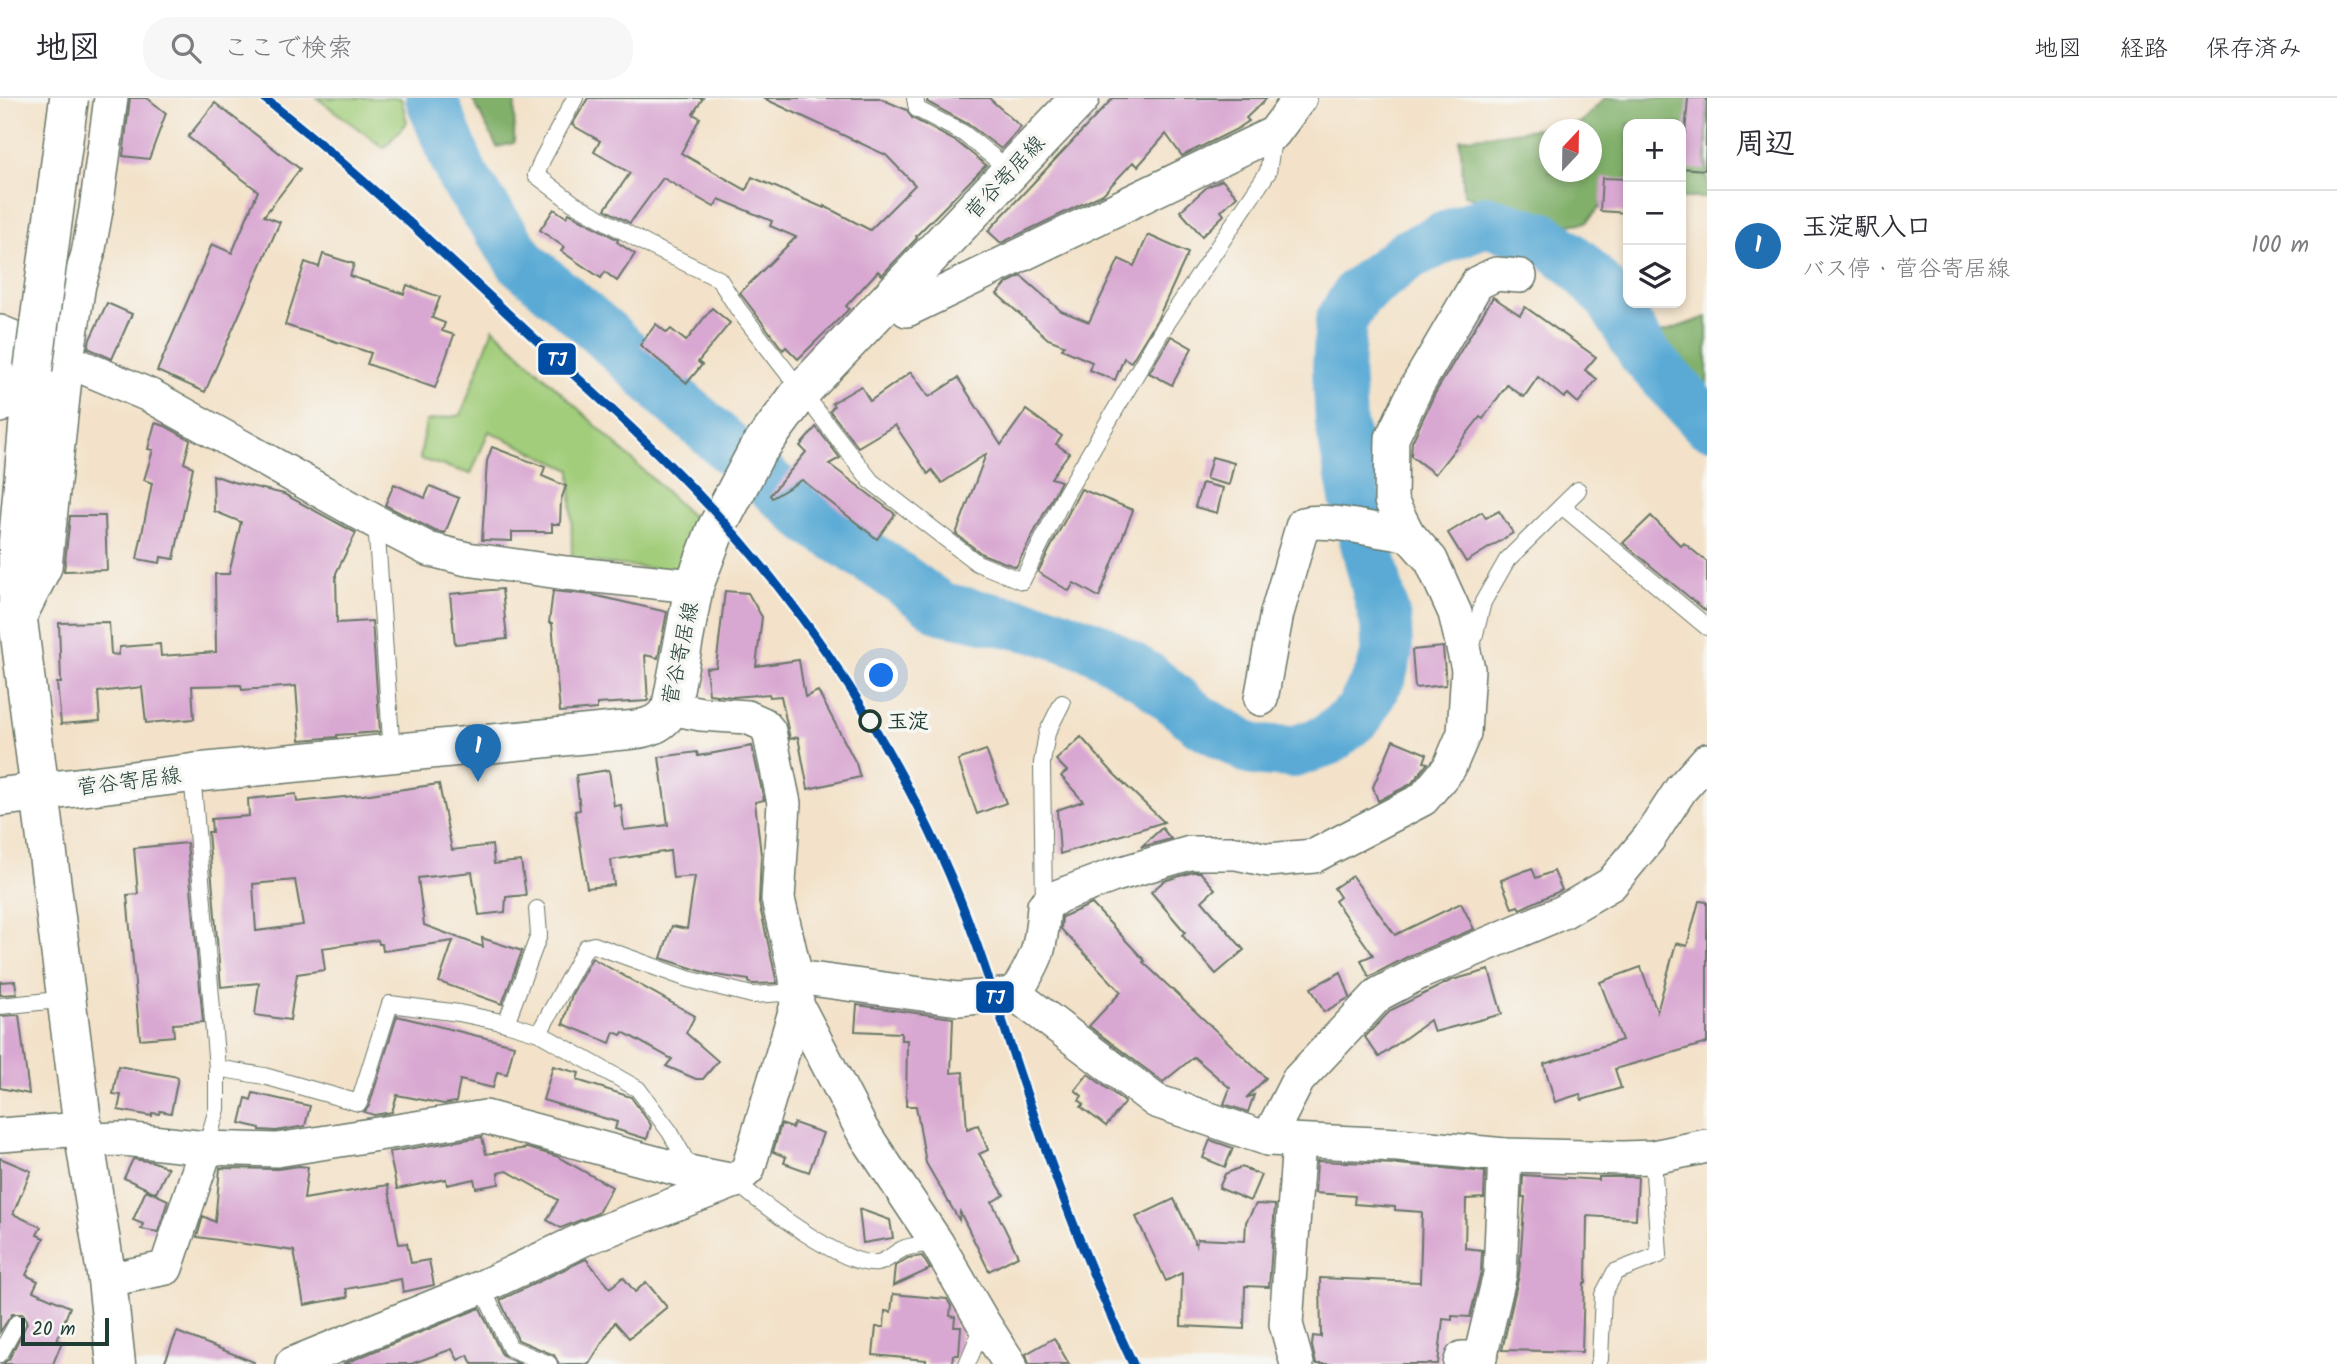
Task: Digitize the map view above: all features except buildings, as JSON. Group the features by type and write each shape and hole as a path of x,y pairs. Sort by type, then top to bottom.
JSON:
{"main road":[{"path":"69,98 50,365 9,604 41,792 116,1364"},
{"name":"菅谷寄居線","path":"0,797 192,773 652,727 665,719 671,708 694,586 715,531 755,453 801,392 1080,98"}],"street":[{"path":"50,365 88,254 111,98"},
{"path":"895,293 907,310 1274,133 1300,98"},
{"path":"1397,534 1391,502 1392,438 1417,386 1477,283 1496,274 1520,276"},
{"path":"5,334 50,365 151,396 428,549 467,559 566,573 694,586"},
{"path":"0,406 5,334"},
{"path":"1015,994 1037,959 1042,942 1044,906 1059,896 1112,876 1190,853 1236,853 1268,860 1314,856 1423,799 1449,768 1464,733 1468,669 1455,613 1431,560 1397,534 1316,521 1303,524 1277,612 1261,699"},
{"path":"671,708 701,714 757,719 769,731 784,803 778,899 797,991 862,1130 937,1242 1010,1364"},
{"path":"1297,1364 1286,1324 1283,1140 1298,1080 1379,994 1419,973 1563,912 1611,884 1649,838 1681,789 1707,760"},
{"path":"797,991 958,999 1015,994 1156,1101 1283,1140 1398,1145 1505,1155 1653,1157 1707,1146"},
{"path":"292,1364 341,1356 586,1238 735,1181 748,1169 797,991"},
{"path":"0,1135 84,1134 206,1148 277,1150 485,1117 693,1173 735,1181"},
{"path":"107,1280 166,1268 206,1148"},
{"path":"1472,1362 1500,1275 1505,1155"}],"lane":[{"path":"575,98 536,175 573,203 648,245 719,279 738,309 871,481 977,564 1021,581 1065,495 1154,344 1268,172 1274,133"},
{"path":"915,98 918,109 963,133 1011,171"},
{"path":"1468,669 1474,631 1483,602 1507,560 1578,490"},
{"path":"1562,506 1707,626"},
{"path":"376,522 392,754"},
{"path":"1044,906 1042,763 1047,733 1062,703"},
{"path":"192,773 217,1068 217,1110 206,1148"},
{"path":"506,1023 539,935 537,909"},
{"path":"540,1033 586,947 594,945 688,979 752,995 797,991"},
{"path":"0,1006 68,999"},
{"path":"217,1068 264,1076 359,1103 390,1004 459,1013 506,1023 540,1033 638,1089 670,1132 693,1173"},
{"path":"1598,1364 1603,1296 1615,1272 1659,1255 1653,1157"},
{"path":"735,1181 759,1202 821,1243 858,1262 878,1263 904,1248 937,1242"},
{"path":"482,1287 510,1348 549,1364"},
{"path":"0,1354 17,1323"},
{"path":"967,1364 984,1324"}],"green space":[{"path":"317,98 401,98 407,122 384,148"},
{"path":"472,98 515,98 514,143 497,147"},
{"path":"1605,98 1707,98 1707,198 1686,198 1686,119 1623,119 1623,187 1618,186 1587,222 1569,225 1464,195 1460,139 1539,128 1539,182 1602,182 1602,119 1584,119"},
{"path":"1707,317 1707,412 1689,396 1646,338"},
{"path":"493,328 700,524 683,572 572,560 571,470 489,431 471,474 420,459 426,421 461,415"}],"waterway":[{"path":"431,98 463,177 522,263 603,332 676,401 810,519 941,608 1043,629 1097,648 1148,678 1200,721 1253,750 1294,752 1328,740 1359,714 1381,674 1387,651 1386,624 1355,498 1341,423 1338,368 1341,321 1358,293 1406,256 1485,221 1544,238 1578,264 1611,299 1644,354 1707,423"}],"transit line":[{"name":"TJ","path":"264,98 393,208 665,460 746,547 840,672 894,762 953,882 1059,1187 1133,1364"}],"place":[{"name":"玉淀","path":"870,721"},
{"name":"玉淀駅入口","path":"478,782"}]}
